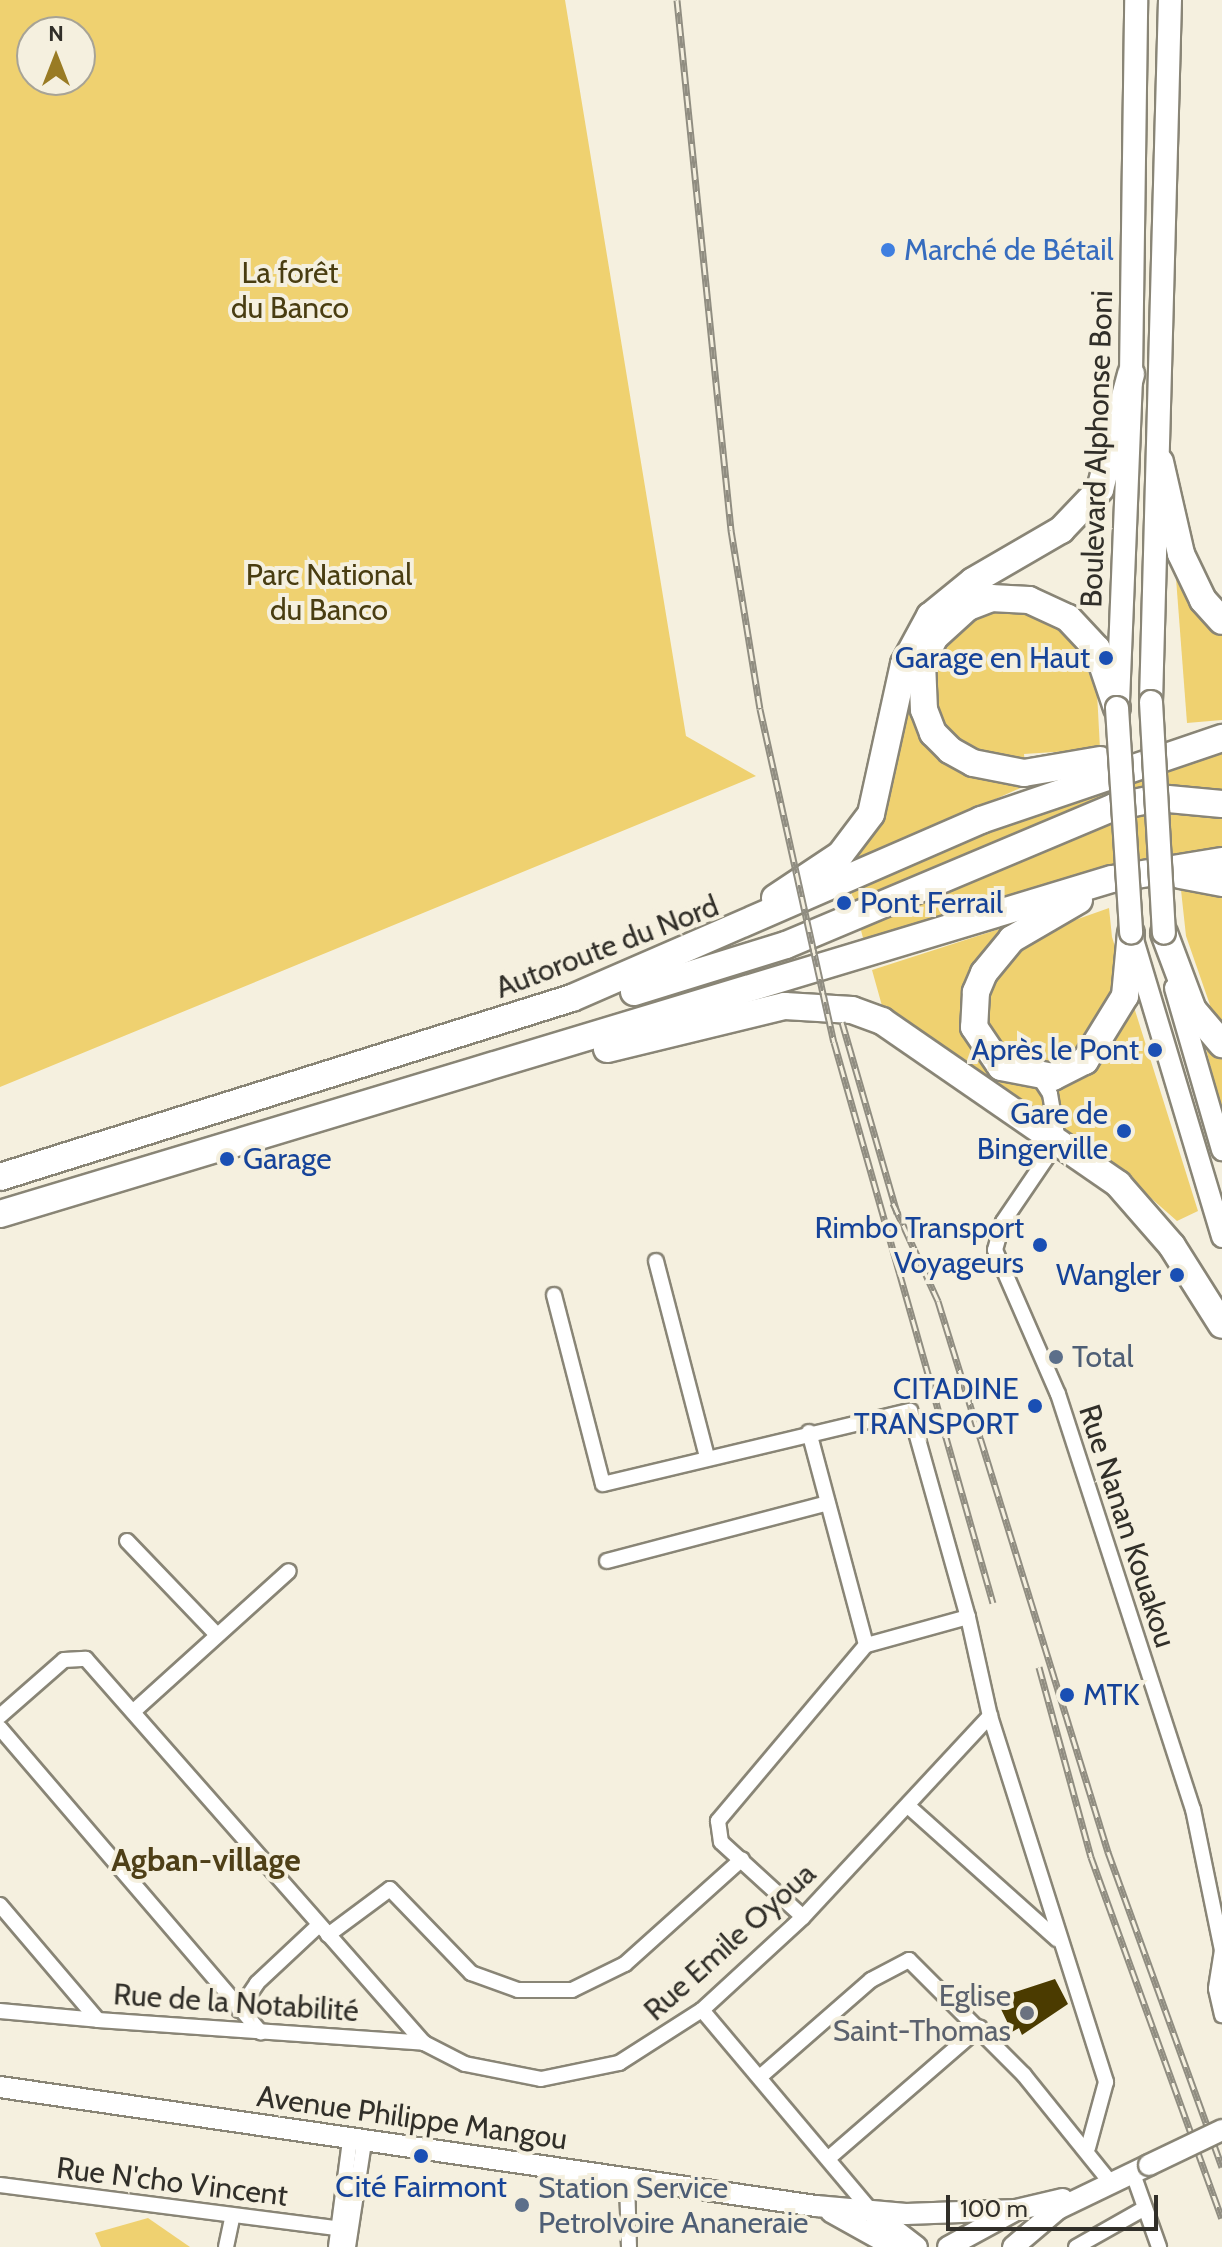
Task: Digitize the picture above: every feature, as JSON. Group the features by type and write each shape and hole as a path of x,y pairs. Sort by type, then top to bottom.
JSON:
{"highway":[{"path":"725,937 746,914 822,869 856,837 881,786 913,641 953,595 1087,508 1108,472 1131,374"},
{"path":"1160,462 1181,554 1203,600 1222,621"},
{"path":"1117,708 1097,649 1068,618 1029,600 991,598 968,607 935,637 922,662 920,689 933,733 950,750 994,769 1053,770 1177,740 1221,738"},
{"name":"Autoroute du Nord","path":"0,1177 387,1059 572,998 725,937 981,820 1221,738"},
{"path":"387,1059 786,945 1114,807 1158,798 1222,804"},
{"path":"0,1214 1112,879 1222,861"},
{"path":"1156,871 1222,883"},
{"path":"1112,879 1012,939 976,992 974,1027 988,1053 1015,1074 1039,1077 1068,1072 1101,1042 1125,996 1131,933"},
{"path":"1164,933 1193,1010 1222,1044"},
{"path":"473,1071 553,1063 742,1012 816,1005 882,1021 1058,1141 1140,1207 1222,1325"}],"main road":[{"name":"Boulevard Alphonse Boni","path":"1131,933 1117,708 1131,374 1136,0"},
{"name":"Boulevard Alphonse Boni","path":"1164,933 1151,702 1160,462 1170,0"},
{"path":"1131,933 1222,1237"},
{"path":"1164,933 1189,1049 1222,1150"},
{"name":"Avenue Philippe Mangou","path":"0,2087 816,2206 871,2211 1016,2210"},
{"path":"1000,2247 1086,2194 1222,2130"},
{"path":"948,2247 1016,2210 1086,2194"},
{"name":"Avenue Philippe Mangou","path":"816,2206 894,2247"},
{"path":"871,2211 917,2247"},
{"path":"1013,2247 1032,2228"}],"street":[{"path":"1039,1077 1050,1094 1058,1141"},
{"name":"Rue Nanan Kouakou","path":"1058,1141 1003,1222 995,1250 1058,1394 1197,1820 1222,1950 1216,1989 1222,2015"},
{"path":"656,1261 707,1457"},
{"path":"554,1295 603,1484 908,1409 968,1617 990,1716 1058,1939 1106,2082 1088,2148"},
{"path":"809,1432 866,1645"},
{"path":"607,1561 828,1503"},
{"path":"127,1541 217,1635"},
{"path":"135,1710 289,1571"},
{"path":"803,1917 721,1842 718,1821 866,1645 968,1617"},
{"name":"Rue Emile Oyoua","path":"0,1716 64,1660 79,1655 135,1710 424,2043 507,2076 577,2076 645,2050 702,2010 803,1917 990,1716"},
{"path":"0,1728 261,2033"},
{"path":"908,1806 1058,1939"},
{"path":"239,2010 257,1983 324,1930 390,1889 471,1973 518,1990 572,1990 625,1964 742,1859"},
{"name":"Rue de la Notabilité","path":"0,1905 98,2020 424,2043"},
{"path":"761,2076 902,1960 909,1960 980,2027 1088,2148 1110,2182"},
{"path":"702,2010 830,2157 871,2211"},
{"path":"0,2011 98,2020"},
{"path":"830,2157 980,2027"},
{"path":"336,2247 357,2141"},
{"path":"348,2247 357,2141"},
{"path":"1140,2168 1145,2208 1159,2247"},
{"path":"627,2180 629,2247"},
{"name":"Rue N'cho Vincent","path":"0,2185 232,2219 338,2228"},
{"path":"1076,2247 1145,2208"},
{"path":"226,2247 232,2219"}],"green space":[{"name":"La forêt du Banco","path":"0,0 565,0 686,736 756,776 0,1087"},
{"path":"1175,565 1222,633 1222,720 1187,723"},
{"path":"1015,605 1072,635 1097,692 1100,749 1024,754 1027,785 846,866 880,816 906,697 942,643 971,615"},
{"path":"1222,749 1222,852 864,942 851,891 984,826"},
{"path":"1222,876 1222,1112 1201,1029 1210,1005 1186,936 1181,890 1206,891"},
{"path":"1109,908 1112,937 1198,1211 1177,1221 1111,1163 884,1013 872,970 1024,921 1044,931"},
{"path":"148,2218 190,2247 101,2247 95,2233"}],"building":[{"name":"Eglise Saint-Thomas","path":"1055,1979 1068,2004 1022,2035 1019,2028 1012,2032 1000,2007 1007,2003 1003,1996"}],"railway":[{"path":"677,0 731,530 760,709 834,1042 993,1603"},
{"path":"842,1022 897,1213"},
{"path":"893,1203 938,1301 1108,1852 1222,2167"},
{"path":"1039,1667 1091,1857 1222,2218"}],"place":[{"name":"Marché de Bétail","path":"888,250"},
{"name":"Garage en Haut","path":"1106,658"},
{"name":"Pont Ferrail","path":"844,903"},
{"name":"Après le Pont","path":"1155,1050"},
{"name":"Gare de Bingerville","path":"1124,1131"},
{"name":"Garage","path":"227,1159"},
{"name":"Rimbo Transport Voyageurs","path":"1040,1245"},
{"name":"Wangler","path":"1177,1275"},
{"name":"Total","path":"1056,1357"},
{"name":"CITADINE TRANSPORT","path":"1035,1406"},
{"name":"MTK","path":"1067,1695"},
{"name":"Eglise Saint-Thomas","path":"1027,2013"},
{"name":"Cité Fairmont","path":"421,2156"},
{"name":"Station Service PetroIvoire Ananeraie","path":"522,2205"}],"district":[{"name":"Agban-village","path":"206,1860"}],"park label":[{"name":"Parc National du Banco","path":"329,592"}]}
